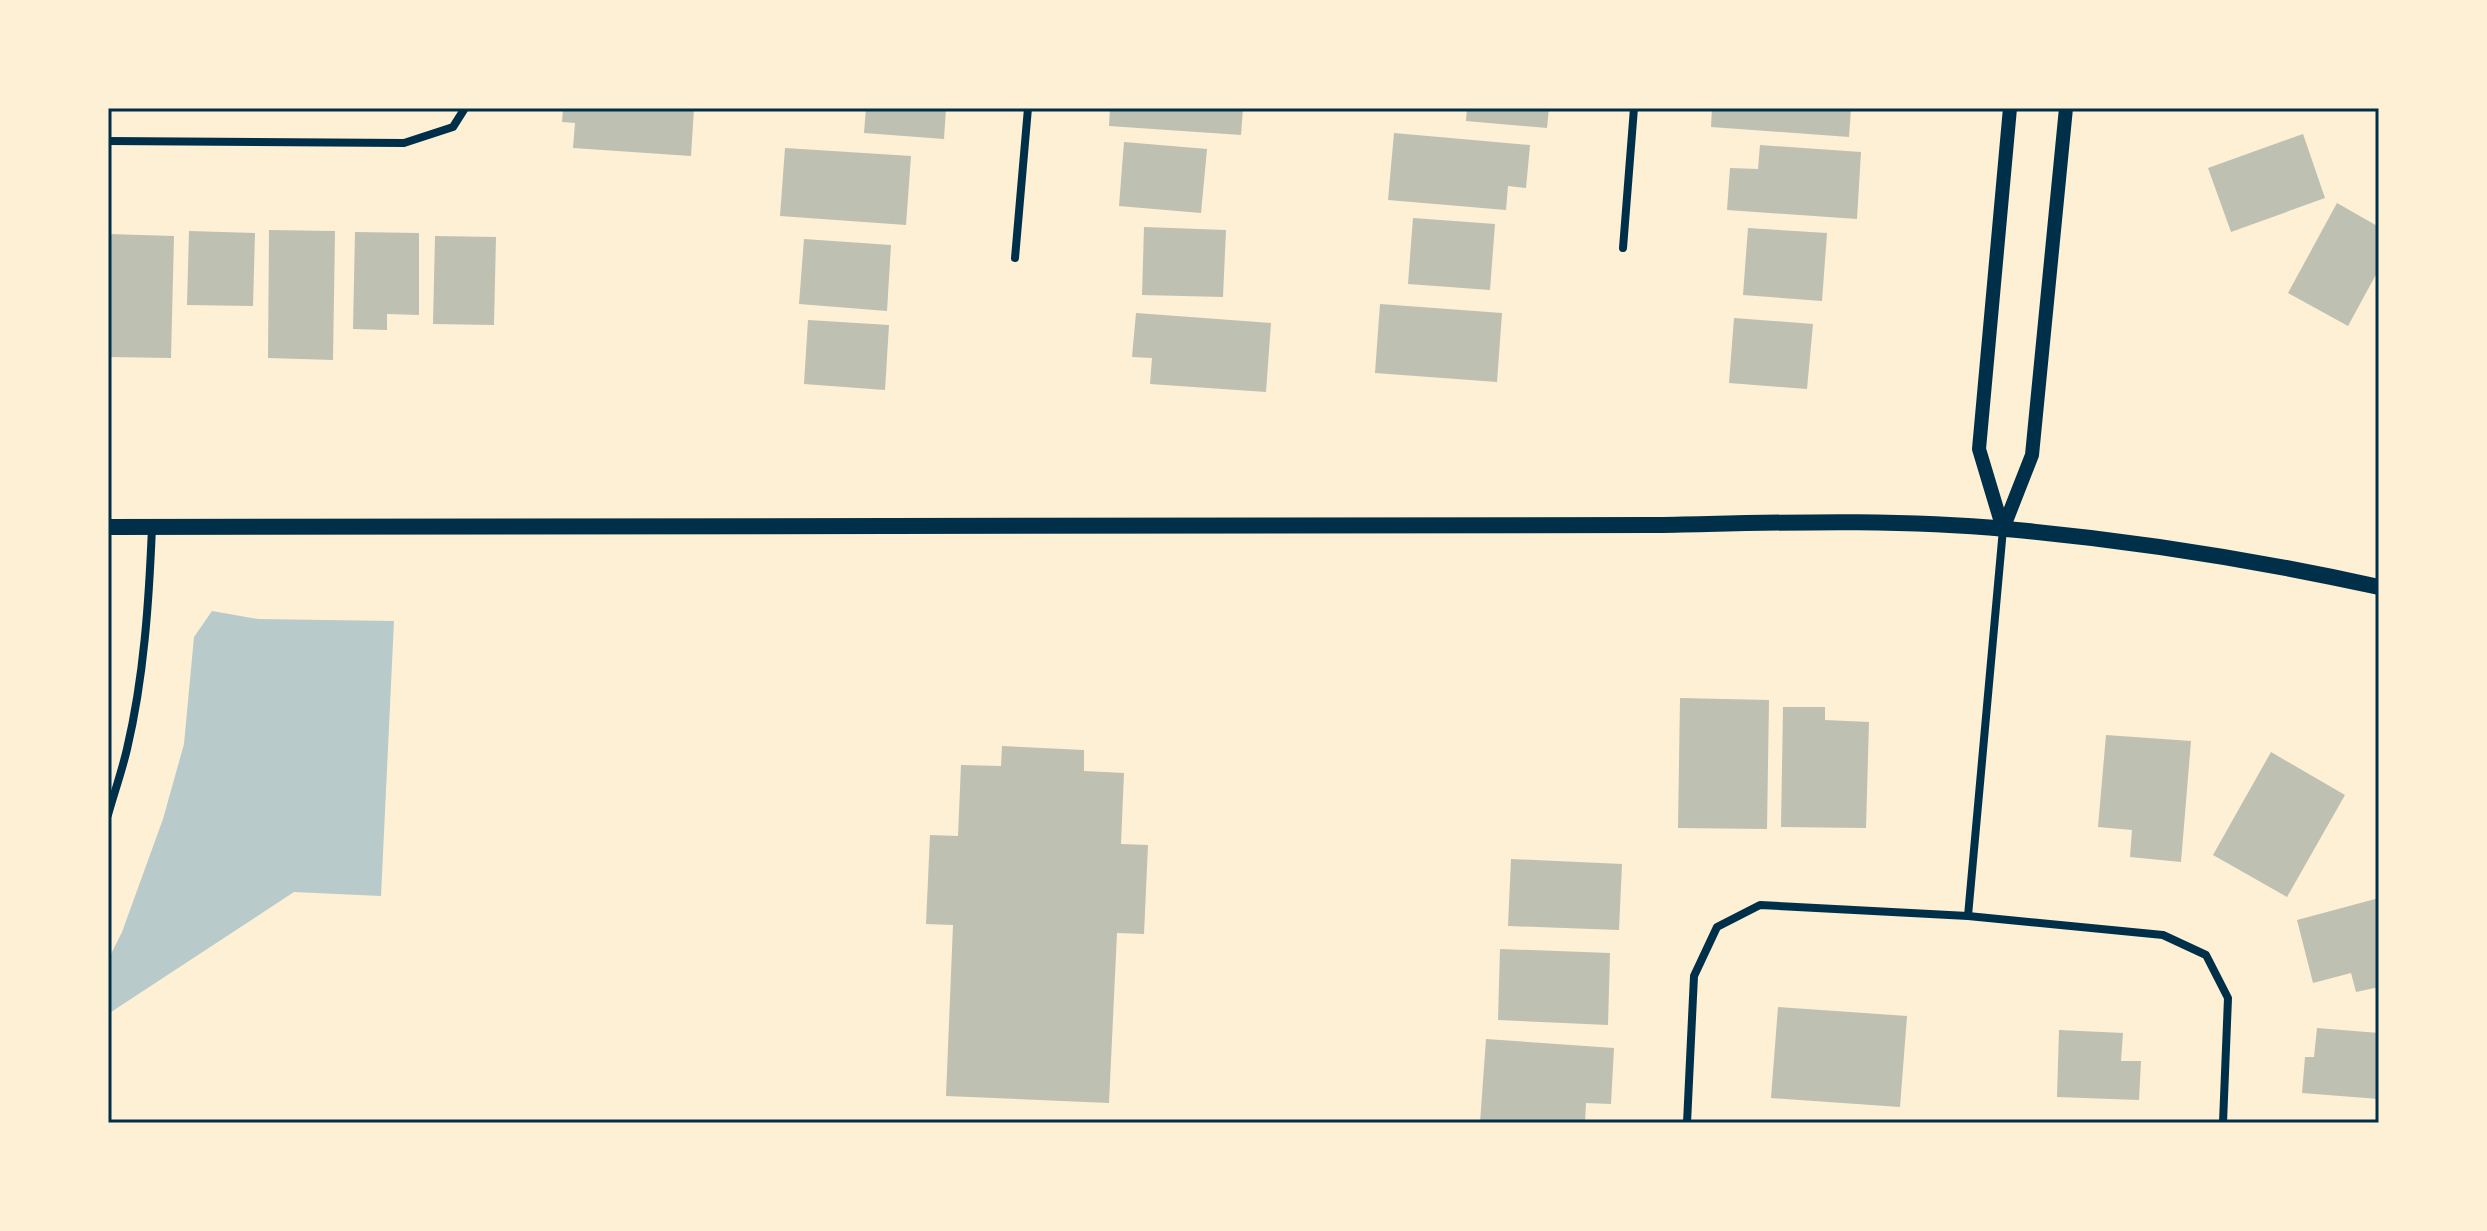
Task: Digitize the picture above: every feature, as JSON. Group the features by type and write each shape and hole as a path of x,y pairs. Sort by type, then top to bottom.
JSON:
{"main road":[{"path":"108,527 1652,525 1847,521 2003,529 2158,546 2379,587"}],"street":[{"path":"108,141 404,143 453,127 465,108"},
{"path":"1015,258 1028,108"},
{"path":"1623,248 1634,108"},
{"path":"2003,529 1979,449 2010,108"},
{"path":"1968,916 2003,529 2032,455 2066,108"},
{"path":"108,815 127,749 142,651 149,595 152,527"},
{"path":"1687,1123 1694,976 1717,927 1760,905 1968,916 2163,935 2206,955 2228,998 2223,1123"}],"shaded area":[{"path":"212,611 258,619 394,621 381,896 294,892 108,1014 108,960 122,932 163,819 184,744 194,637"}],"building":[{"path":"563,108 694,108 691,156 573,148 575,123 562,122"},
{"path":"866,108 946,108 944,139 864,133"},
{"path":"1110,108 1243,108 1241,135 1109,126"},
{"path":"1467,108 1549,108 1547,128 1466,121"},
{"path":"1712,108 1851,108 1849,137 1711,127"},
{"path":"1394,133 1530,145 1526,188 1508,186 1506,210 1388,200"},
{"path":"2303,134 2325,198 2231,232 2208,168"},
{"path":"1124,142 1207,149 1201,213 1119,206"},
{"path":"1760,145 1861,152 1857,219 1727,210 1730,168 1758,169"},
{"path":"785,148 911,156 906,225 780,216"},
{"path":"2337,203 2379,227 2379,269 2348,326 2288,293"},
{"path":"1413,218 1495,224 1490,290 1408,284"},
{"path":"1144,227 1226,230 1223,297 1142,295"},
{"path":"1748,228 1827,233 1822,301 1743,295"},
{"path":"269,230 335,231 333,360 268,358"},
{"path":"189,231 255,233 253,306 187,305"},
{"path":"355,232 419,233 419,315 387,314 387,330 353,329"},
{"path":"108,234 174,236 171,358 108,357"},
{"path":"435,236 496,237 494,325 433,324"},
{"path":"804,239 891,245 887,311 799,304"},
{"path":"1380,304 1502,313 1497,382 1375,373"},
{"path":"1136,313 1271,323 1266,392 1150,384 1152,358 1132,357"},
{"path":"1734,318 1813,324 1807,389 1729,383"},
{"path":"808,320 889,325 885,390 804,384"},
{"path":"1680,698 1769,700 1767,829 1678,828"},
{"path":"1783,707 1825,707 1825,720 1869,722 1866,828 1781,827"},
{"path":"2106,735 2191,741 2181,862 2130,857 2132,830 2098,827"},
{"path":"1002,746 1084,750 1084,771 1124,773 1121,844 1148,845 1144,934 1117,933 1109,1103 946,1096 953,925 926,924 930,835 958,836 961,765 1001,766"},
{"path":"2271,752 2345,795 2287,897 2213,855"},
{"path":"1511,859 1622,864 1619,930 1508,926"},
{"path":"2379,898 2379,987 2356,992 2351,973 2313,983 2297,920"},
{"path":"1500,949 1610,953 1608,1025 1498,1020"},
{"path":"1778,1007 1907,1016 1900,1107 1771,1098"},
{"path":"2317,1028 2379,1033 2379,1099 2302,1093 2305,1057 2314,1057"},
{"path":"2059,1030 2123,1033 2121,1061 2141,1061 2139,1100 2057,1097"},
{"path":"1486,1039 1614,1048 1611,1104 1586,1103 1585,1123 1480,1123"}]}
